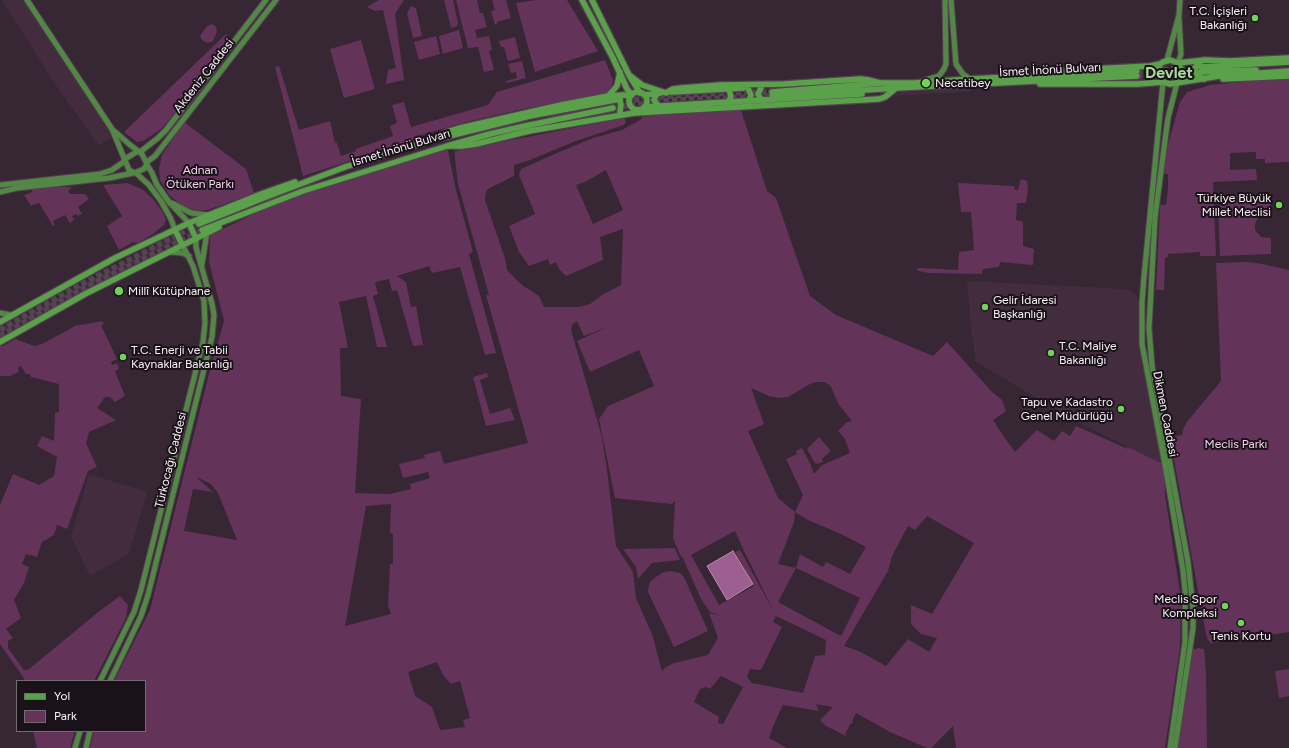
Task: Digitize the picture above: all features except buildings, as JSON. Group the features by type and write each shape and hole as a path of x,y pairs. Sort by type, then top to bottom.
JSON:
{"main road":[{"path":"27,0 112,130 129,170 149,185 161,201 182,244"},
{"name":"Akdeniz Caddesi","path":"0,185 100,174 112,170 158,138 166,130 266,0"},
{"name":"Akdeniz Caddesi","path":"134,173 147,164 156,154 276,0"},
{"path":"582,0 620,72 631,97 631,106 634,109"},
{"path":"592,0 629,75 647,100 644,107"},
{"path":"915,83 936,77 941,74 945,67 944,0"},
{"path":"951,0 954,57 956,64 963,74 970,79"},
{"path":"1167,60 1178,15 1180,0"},
{"path":"1178,15 1181,54 1178,64"},
{"path":"1178,64 1205,60 1230,61 1289,58"},
{"path":"1014,80 1048,71 1160,64 1167,60 1174,61 1178,64 1182,73 1177,83"},
{"path":"1205,60 1199,62 1195,68 1197,75 1204,79 1216,80 1289,76"},
{"path":"1289,62 1201,70 1289,70"},
{"path":"1160,64 1158,74 1163,82"},
{"path":"1014,80 1051,85 1138,84 1163,82 1170,84 1218,76 1289,70"},
{"path":"608,96 617,86 620,72"},
{"name":"İsmet İnönü Bulvarı","path":"881,86 896,88 1137,73"},
{"path":"629,75 642,85 666,93 678,88 721,85 784,84 861,79 868,80 881,86"},
{"name":"İsmet İnönü Bulvarı","path":"772,94 970,79 1014,80"},
{"path":"434,139 530,116 614,103 631,97 636,93 666,93 861,82 881,86"},
{"name":"Dikmen Caddesi","path":"1163,82 1144,277 1142,303 1142,352 1153,398 1183,570 1186,608 1185,642 1170,748"},
{"name":"Dikmen Caddesi","path":"1176,748 1191,643 1193,614 1191,582 1150,352 1150,290 1155,217 1167,123 1177,83"},
{"path":"447,146 564,122 634,109 640,110 644,107 867,94 881,86"},
{"path":"739,88 738,95 741,102"},
{"path":"748,88 751,94 749,101"},
{"path":"761,88 758,94 760,98 764,100"},
{"path":"447,146 476,144 536,130 634,113 879,99 885,97 896,88"},
{"path":"728,102 731,97 729,89"},
{"path":"659,93 656,95 654,100 659,107"},
{"path":"434,139 447,132 460,128 561,105 608,96 623,95 631,97"},
{"path":"614,103 620,100 620,112"},
{"name":"İsmet İnönü Bulvarı","path":"203,229 267,204 342,178 504,130 614,103"},
{"path":"112,130 139,151 157,185 169,202 189,223 196,238"},
{"name":"İsmet İnönü Bulvarı","path":"203,229 266,197 345,167 434,139"},
{"path":"0,322 115,258 189,223 287,185 345,167"},
{"path":"0,192 17,188 109,178 134,173"},
{"path":"169,202 195,214 208,215"},
{"path":"0,339 196,238 203,229"},
{"path":"202,267 203,229"},
{"name":"Türkocağı Caddesi","path":"110,680 141,616 148,595 214,326 212,304 196,246 196,238"},
{"name":"Türkocağı Caddesi","path":"100,680 134,612 141,590 203,342 206,323 205,306 189,257 182,244"},
{"path":"167,252 178,252 189,257"},
{"path":"0,313 11,316"},
{"path":"1142,344 1150,344"},
{"path":"1142,352 1150,352"},
{"path":"174,458 182,458"},
{"path":"172,464 180,464"},
{"path":"134,612 141,616"},
{"path":"1185,642 1191,643"},
{"path":"76,748 80,732"},
{"path":"86,748 90,732"}],"shaded area":[{"path":"2,0 27,0 113,136 99,146 53,81"},
{"path":"969,75 969,78 958,79 959,89 970,89 970,92 889,96 889,94 901,93 901,89 888,82 888,80","holes":["930,80 930,91 904,92 904,81"]},
{"path":"172,236 175,242 7,333 4,326"},
{"name":"T.C. Maliye Bakanlığı","path":"967,281 1107,288 1129,290 1134,293 1142,303 1142,330 1165,465 1079,423 976,362 971,329"},
{"path":"89,474 147,492 129,554 90,576 71,537"},
{"path":"733,551 753,584 727,600 707,566"}],"green space":[{"path":"379,0 404,0 395,14 404,80 386,84 388,70 396,68 383,10 375,11 367,7"},
{"path":"444,0 453,0 458,23 457,26 451,28"},
{"path":"456,0 477,0 480,13 483,13 487,27 475,30 477,38 489,36 492,50 489,51 494,70 484,72 478,47 468,48"},
{"path":"492,0 506,0 511,18 497,22 495,25 491,11 495,10"},
{"path":"536,0 567,0 598,51 535,72 516,3"},
{"path":"411,6 416,8 422,36 413,38 407,13"},
{"path":"213,24 217,31 212,42 207,43 202,40 200,36 207,26"},
{"path":"459,30 463,48 443,54 439,36"},
{"path":"226,34 230,42 191,95 161,129 143,141 137,142 124,132"},
{"path":"436,36 440,54 419,60 414,42"},
{"path":"515,37 520,58 508,61 504,47 501,47 499,41"},
{"path":"361,40 375,89 344,98 330,49"},
{"path":"605,60 613,80 612,85 605,94 523,109 466,122 418,136 417,139 303,176 275,67 279,66 299,130 330,121 335,143 337,143 341,156 393,136 390,126 397,123 392,105 404,102 411,127 488,105 497,92"},
{"path":"522,61 526,78 507,83 506,81 517,78 516,72 511,73 508,64"},
{"path":"1289,79 1289,162 1265,163 1265,159 1256,159 1256,152 1230,153 1230,170 1256,169 1257,180 1213,182 1216,256 1200,256 1200,252 1168,254 1168,257 1165,258 1164,290 1156,290 1160,205 1166,205 1168,189 1168,174 1160,173 1180,102 1187,92 1210,85"},
{"path":"740,107 767,191 776,198 810,296 836,315 933,356 947,342 991,391 1002,400 1006,411 993,420 1015,452 1037,430 1054,441 1062,431 1070,436 1076,426 1128,449 1126,446 1165,465 1165,495 1181,599 1180,647 1165,748 956,748 953,726 931,748 927,748 890,732 856,713 852,724 851,723 845,734 847,735 846,736 826,726 820,720 833,707 816,704 819,711 783,705 769,738 787,748 90,748 94,732 146,732 146,680 115,680 150,610 211,366 223,325 224,320 209,262 210,235 283,200 447,146 456,190 473,252 469,254 496,353 485,355 460,267 432,273 429,266 397,276 406,282 411,307 416,306 423,345 413,346 397,290 392,291 389,279 375,282 378,294 373,296 387,347 377,347 366,296 339,302 348,348 340,348 341,396 361,399 355,493 388,494 411,489 410,484 430,478 428,472 403,478 399,464 425,458 424,455 440,451 444,464 528,443 486,295 489,295 458,184 455,151 624,118 626,122 624,125 573,142 514,165 514,176 488,189 486,192 485,200 505,258 507,270 522,285 539,296 544,307 579,307 590,304 602,295 621,285 623,229 600,237 603,260 566,276 559,269 556,262 550,265 548,259 529,266 519,252 509,226 535,214 519,175 521,169 593,138 622,130 640,120 644,115","holes":["606,170 623,210 593,224 576,185 585,182","577,321 584,336 610,326 577,341 590,372 639,350 654,386 608,406 599,419 615,498 672,504 675,501 673,538 680,555 683,558 701,599 710,612 724,617 709,613 718,638 708,655 674,663 662,671 652,634 636,598 633,572 616,546 602,437 571,330 572,325","824,382 830,385 839,405 852,421 847,422 838,431 845,439 850,453 822,465 814,474 802,448 796,451 797,454 786,459 803,495 795,512 778,498 748,431 764,424 751,388 769,396 779,398 788,397 810,384","196,477 211,484 218,493 237,540 184,531 193,489 213,492","391,504 390,533 393,534 393,564 390,564 388,605 391,614 345,626 366,506","795,512 808,520 841,534 866,547 850,574 826,562 823,567 800,554 796,568 778,564 794,522","927,516 974,543 932,614 911,605 911,624 921,634 937,638 929,652 908,639 886,666 861,652 844,646 888,571 892,556 908,526 915,530","735,531 775,614 740,550 735,552 754,586 719,605 691,555","796,568 860,598 841,636 778,602","776,616 826,640 825,655 815,656 803,693 752,683 747,677 750,669 761,670 782,627 773,622","437,662 443,675 451,684 460,681 470,718 463,720 465,727 440,730 432,707 415,696 408,672","721,676 743,687 723,724 718,723 719,717 694,702 700,689 706,687 710,689"]},
{"name":"Adnan Ötüken Parkı","path":"184,122 246,169 254,193 207,210 194,211 183,206 170,196 160,180 159,168 162,155"},
{"path":"1021,179 1027,181 1028,188 1026,203 1017,203 1016,220 1023,222 1023,246 1034,249 1033,265 1000,262 999,267 983,269 982,274 929,273 918,271 917,269 919,268 958,270 959,252 974,250 971,212 961,212 958,183 1014,186 1015,190 1018,190"},
{"path":"127,183 142,189 153,199 162,211 166,220 164,225 153,234 138,243 133,242 119,250 107,226 122,216 103,185"},
{"path":"32,187 72,187 68,191 70,194 85,194 89,199 78,207 82,214 72,216 74,220 70,223 65,215 53,221 55,225 53,226 39,203 31,206 24,195 32,192"},
{"path":"1258,195 1259,202 1270,203 1270,216 1261,216 1258,218 1255,224 1255,230 1261,237 1271,238 1271,254 1220,256 1218,206 1230,204 1229,196"},
{"name":"Meclis Parkı","path":"1216,263 1257,263 1289,270 1289,632 1211,643 1206,634 1170,438 1182,435 1186,423 1221,381"},
{"path":"102,321 104,324 101,325 117,359 111,362 112,365 117,363 119,369 115,371 125,396 115,402 110,397 105,397 97,408 116,420 89,432 86,443 97,467 88,471 67,529 57,525 54,535 42,542 37,557 26,554 22,564 29,567 24,583 14,600 21,618 6,629 13,638 8,641 8,648 24,670 28,670 120,596 128,605 126,618 95,680 24,680 0,644 0,505 13,474 39,485 54,476 57,457 37,446 42,436 54,441 55,413 59,412 59,384 31,377 30,374 26,374 21,366 18,368 19,372 10,376 0,376 0,345 3,346 15,339 34,346 42,344 75,326"},
{"path":"487,373 488,377 480,380 490,414 510,408 515,420 486,426 473,377"},
{"path":"819,437 831,451 822,459 823,462 816,464 807,449"},
{"path":"675,548 680,560 652,563 638,579 636,567 623,549"},
{"path":"670,571 680,573 684,577 708,631 674,647 648,592 650,582 662,573"},
{"path":"1199,648 1204,649 1206,672 1207,748 1176,748 1191,650"},
{"path":"1289,669 1289,696 1279,698 1275,671"},
{"path":"33,732 75,732 70,748 37,748"}],"tunnel":[{"path":"1137,71 1198,67"},
{"path":"1137,76 1200,72"},
{"path":"617,102 668,96 772,92"},
{"path":"613,108 671,100 772,96"},
{"path":"0,330 82,284 199,224"},
{"path":"0,336 84,288 202,230"}],"place":[{"name":"T.C. İçişleri Bakanlığı","path":"1255,18"},
{"name":"Necatibey","path":"926,83"},
{"name":"Türkiye Büyük Millet Meclisi","path":"1279,205"},
{"name":"Millî Kütüphane","path":"119,291"},
{"name":"Gelir İdaresi Başkanlığı","path":"985,307"},
{"name":"T.C. Maliye Bakanlığı","path":"1051,353"},
{"name":"T.C. Enerji ve Tabii Kaynaklar Bakanlığı","path":"123,357"},
{"name":"Tapu ve Kadastro Genel Müdürlüğü","path":"1121,409"},
{"name":"Meclis Spor Kompleksi","path":"1225,606"},
{"name":"Tenis Kortu","path":"1241,623"}],"district":[{"name":"Devlet","path":"1169,73"}]}
